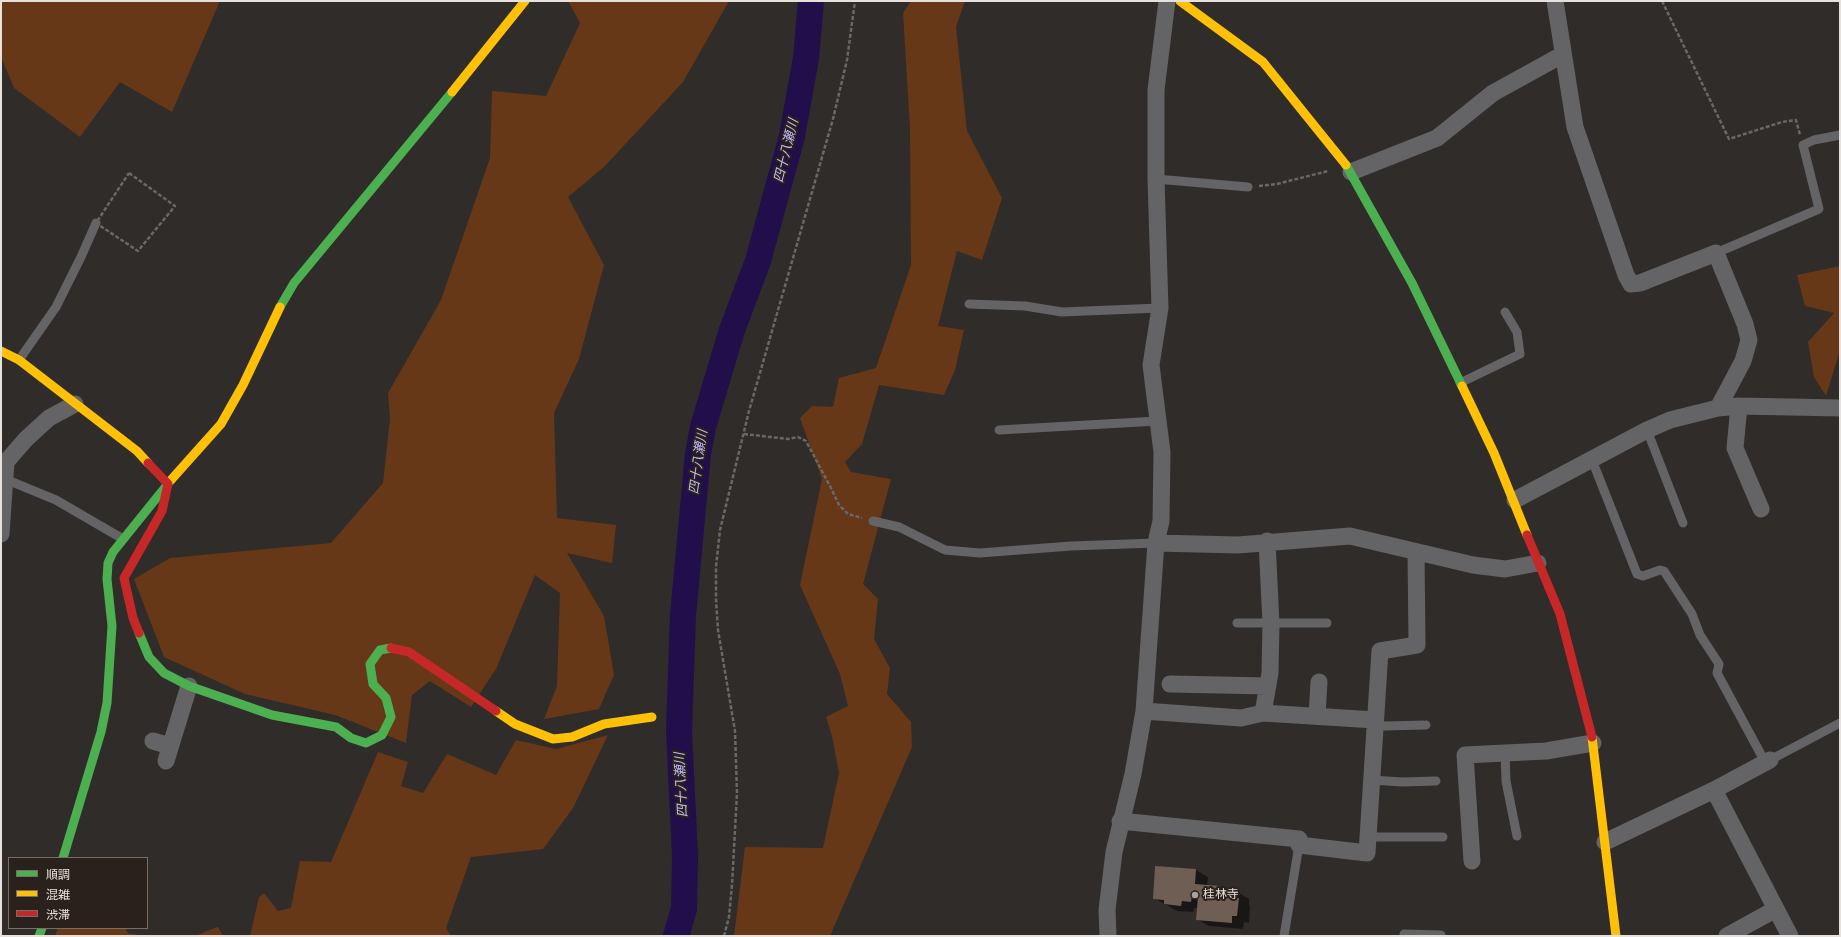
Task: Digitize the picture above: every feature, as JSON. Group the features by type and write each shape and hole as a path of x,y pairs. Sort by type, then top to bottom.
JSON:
{"street":[{"path":"63,857 101,732 107,703 112,626 107,579 108,563 113,552 168,484 225,418 243,385 278,310 294,283 447,99 525,1"},
{"path":"1108,936 1107,910 1114,852 1120,821 1133,774 1144,711 1156,543 1161,521 1162,452 1151,365 1160,308 1156,180 1156,90 1167,1"},
{"path":"1180,1 1242,45 1263,62 1349,169 1412,283 1494,453 1560,614 1593,743 1616,936"},
{"path":"1555,1 1562,55 1575,127 1626,275 1631,284 1640,283 1716,253 1745,324 1749,340 1743,361 1718,408"},
{"path":"1349,169 1438,138 1492,93 1562,55"},
{"path":"1,352 18,360 137,451 168,484"},
{"path":"1,534 6,462 26,439 49,418 75,404"},
{"path":"1514,500 1647,430 1670,420 1718,408 1739,406 1840,408"},
{"path":"1739,406 1735,448 1761,509"},
{"path":"168,484 162,511 124,578 133,618 149,657 164,673 189,686 272,715 336,727 350,738 366,743 382,735 392,717 386,698 373,684 370,664 380,650 393,647 409,652 515,724 537,734 553,739 572,737 604,724 652,717"},
{"path":"1156,543 1238,545 1267,541 1350,536 1452,562 1505,569 1538,563"},
{"path":"1263,713 1270,673 1271,624 1267,541"},
{"path":"1120,821 1299,839 1299,845 1367,853 1380,651 1417,645 1416,552"},
{"path":"1317,716 1320,682"},
{"path":"1170,684 1268,686"},
{"path":"153,741 168,753 189,686"},
{"path":"1144,711 1241,718 1263,713 1375,720"},
{"path":"1472,861 1465,755 1546,752 1593,743"},
{"path":"1606,842 1714,790 1768,761"},
{"path":"1714,790 1790,936"},
{"path":"1727,936 1776,909"}],"lane":[{"path":"1716,253 1819,209 1803,145 1814,140 1840,135"},
{"path":"1156,180 1248,187"},
{"path":"18,360 56,307 96,223"},
{"path":"969,304 1025,306 1062,312 1160,308"},
{"path":"1460,383 1520,354 1517,332 1505,312"},
{"path":"999,430 1158,421"},
{"path":"1647,430 1683,523"},
{"path":"1592,460 1637,574 1643,576 1660,570 1664,571 1692,614 1700,636 1719,664 1717,673 1768,761 1840,723"},
{"path":"5,479 56,500 123,540"},
{"path":"872,521 899,527 945,550 980,554 1071,546 1156,543"},
{"path":"1237,622 1271,624 1327,623"},
{"path":"1375,720 1383,726 1426,725"},
{"path":"1505,753 1506,781 1517,836"},
{"path":"1371,780 1402,782 1436,781"},
{"path":"1368,837 1443,837"},
{"path":"1284,936 1299,845"},
{"path":"1404,934 1441,935"}],"path":[{"path":"724,936 729,917 732,885 737,765 735,731 718,630 716,566 720,530 744,434 833,119 847,60 855,1"},
{"path":"1662,1 1729,139 1782,122 1796,120 1803,145"},
{"path":"1248,187 1277,184 1349,169"},
{"path":"129,173 175,206 138,251 96,223 129,173"},
{"path":"744,434 780,438 798,437 806,441 832,488 839,505 848,514 872,521"}],"shaded area":[{"path":"1,1 220,1 172,112 120,82 80,137 14,88 1,57"},
{"path":"568,1 729,1 683,82 604,167 568,197 604,265 579,359 554,413 557,518 616,525 612,563 567,553 604,616 614,675 599,709 544,719 557,686 560,593 535,575 496,669 471,707 430,681 412,695 406,743 335,715 245,694 164,657 134,579 170,558 331,543 383,483 390,419 388,393 441,300 490,158 492,91 546,96 580,23"},
{"path":"911,1 965,1 956,27 967,131 1002,198 982,260 957,251 938,326 964,330 955,370 944,395 879,385 862,444 845,462 851,472 891,479 863,584 878,599 874,639 890,668 887,694 911,722 912,747 830,936 734,936 745,847 823,848 839,773 832,736 826,717 848,706 840,674 800,585 822,479 800,418 812,406 833,407 839,378 876,368 911,265 910,128 903,13"},
{"path":"1840,266 1840,350 1826,396 1814,377 1808,342 1834,313 1805,306 1797,275"},
{"path":"608,735 573,808 543,849 471,857 446,928 451,936 250,936 259,897 264,893 278,911 291,908 300,861 331,862 378,752 408,762 401,786 423,793 447,754 496,775 516,740 556,749"},
{"path":"217,927 223,936 195,936"},
{"path":"58,929 126,929 128,933 144,936 55,936"}],"building":[{"name":"桂林寺","path":"1155,866 1196,869 1195,884 1220,886 1220,893 1228,894 1229,890 1237,891 1237,898 1239,898 1237,916 1232,916 1232,923 1196,920 1198,896 1192,895 1191,902 1182,901 1181,906 1164,904 1164,900 1153,899"}],"waterway":[{"name":"四十八瀬川","path":"676,936 684,909 685,856 679,731 683,615 698,454 703,427 732,330 758,261 792,136 806,58 811,1"}],"traffic: fast":[{"path":"280,307 294,283 452,92"},
{"path":"1346,165 1412,283 1462,386"},
{"path":"63,857 101,732 107,703 112,626 107,579 108,563 113,552 171,480"},
{"path":"139,633 149,657 164,673 189,686 272,715 336,727 351,738 366,743 382,735 391,717 386,698 373,684 370,664 380,650 391,648"},
{"path":"39,936 42,929"}],"traffic: slow":[{"path":"452,92 525,1"},
{"path":"1180,1 1263,62 1346,165"},
{"path":"171,480 221,424 243,385 280,307"},
{"path":"1,351 19,360 137,451 148,463"},
{"path":"1462,386 1494,453 1527,535"},
{"path":"496,711 515,724 553,739 572,737 604,724 652,717"},
{"path":"1592,737 1616,936"}],"traffic: jam":[{"path":"139,633 133,618 124,578 162,511 168,484 148,463"},
{"path":"1527,535 1560,614 1592,737"},
{"path":"391,648 409,652 496,711"}],"place":[{"name":"桂林寺","path":"1195,895"}]}
